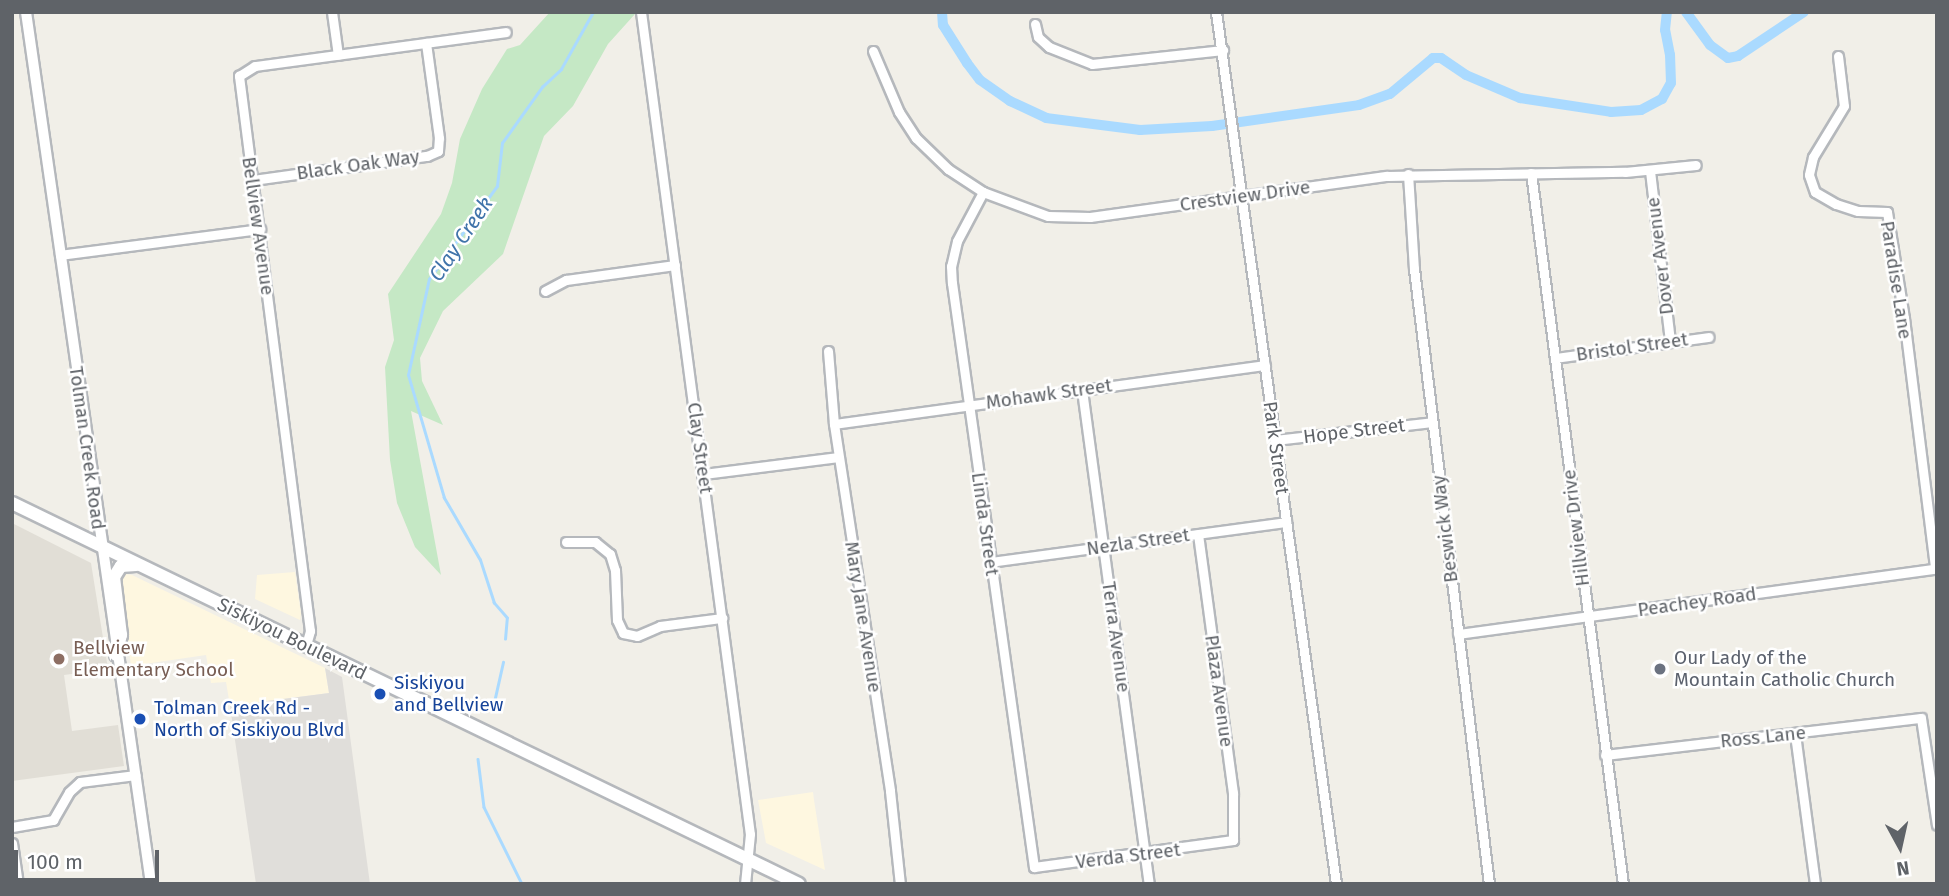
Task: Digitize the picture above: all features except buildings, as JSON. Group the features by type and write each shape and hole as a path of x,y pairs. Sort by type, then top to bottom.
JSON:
{"main road":[{"name":"Siskiyou Boulevard","path":"13,504 799,884"},
{"path":"116,655 121,635 114,577 121,566 140,565"}],"street":[{"name":"Tolman Creek Road","path":"26,12 116,655 151,884"},
{"path":"332,12 338,55"},
{"name":"Clay Street","path":"641,12 750,834 745,884"},
{"name":"Park Street","path":"1216,12 1336,884"},
{"path":"1035,24 1038,37 1049,47 1092,64 1223,50"},
{"name":"Bellview Avenue","path":"306,645 310,631 260,229 238,81 242,72 255,66 506,32"},
{"name":"Black Oak Way","path":"253,180 427,156 438,151 439,138 426,43"},
{"name":"Crestview Drive","path":"873,51 891,99 916,138 948,169 983,192 1029,211 1073,218 1408,174 1650,171 1696,165"},
{"name":"Paradise Lane","path":"1838,56 1844,106 1813,157 1809,175 1815,192 1836,204 1858,211 1887,212 1904,318 1936,568"},
{"name":"Dover Avenue","path":"1650,171 1670,341"},
{"name":"Hillview Drive","path":"1531,173 1623,884"},
{"name":"Beswick Way","path":"1408,174 1414,270 1489,884"},
{"name":"Linda Street","path":"983,192 960,234 951,266 1031,863"},
{"path":"60,255 260,229"},
{"path":"545,291 566,280 675,265"},
{"name":"Bristol Street","path":"1555,358 1709,337"},
{"name":"Mary Jane Avenue","path":"828,351 838,457 890,791 900,884"},
{"name":"Mohawk Street","path":"834,424 1265,365"},
{"name":"Terra Avenue","path":"1082,390 1149,884"},
{"name":"Hope Street","path":"1275,440 1432,422"},
{"path":"704,474 838,457"},
{"name":"Nezla Street","path":"990,562 1286,522"},
{"name":"Plaza Avenue","path":"1198,534 1235,814 1235,834 1227,843"},
{"path":"566,542 595,542 610,554 615,570 617,620 623,633 637,636 660,626 722,618"},
{"name":"Peachey Road","path":"1458,634 1936,568"},
{"name":"Ross Lane","path":"1605,755 1921,718 1937,825"},
{"path":"1795,734 1815,884"},
{"path":"12,827 53,820 74,786 80,782 135,775"},
{"name":"Verda Street","path":"1031,863 1038,868 1227,843"},
{"path":"12,844 18,884"}],"shaded area":[{"name":"Bellview Elementary School","path":"12,523 91,563 108,669 64,675 72,731 118,725 124,766 12,781"},
{"path":"295,572 300,620 255,599 257,575"},
{"path":"125,574 325,668 329,693 230,706 226,682 211,683 206,655 131,666 120,579"},
{"path":"325,668 342,677 370,884 256,884 230,706 329,693"},
{"path":"813,792 825,870 766,843 758,800"}],"green space":[{"path":"550,12 635,14 608,44 573,106 544,136 503,254 443,311 420,358 422,381 443,425 411,411 441,575 415,547 397,503 390,460 385,367 394,340 388,294 441,214 452,183 460,139 482,89 507,49 520,45"}],"waterway":[{"name":"Clay Creek","path":"505,639 507,618 494,603 480,560 444,498 408,375 429,279 497,186 502,143 542,87 561,69 593,12"},
{"path":"942,12 943,25 967,63 980,80 1010,101 1046,118 1140,130 1212,126 1359,105 1390,94 1433,58 1441,58 1466,75 1520,98 1611,112 1641,110 1662,99 1671,83 1670,55 1665,30 1667,12"},
{"path":"1686,12 1710,45 1728,58 1738,56 1804,12"},
{"name":"Clay Creek","path":"492,711 503,662"},
{"name":"Clay Creek","path":"478,759 484,807 522,884"}],"place":[{"name":"Bellview Elementary School","path":"59,659"},
{"name":"Our Lady of the Mountain Catholic Church","path":"1660,669"},
{"name":"Siskiyou and Bellview","path":"380,694"},
{"name":"Tolman Creek Rd - North of Siskiyou Blvd","path":"140,719"}]}
